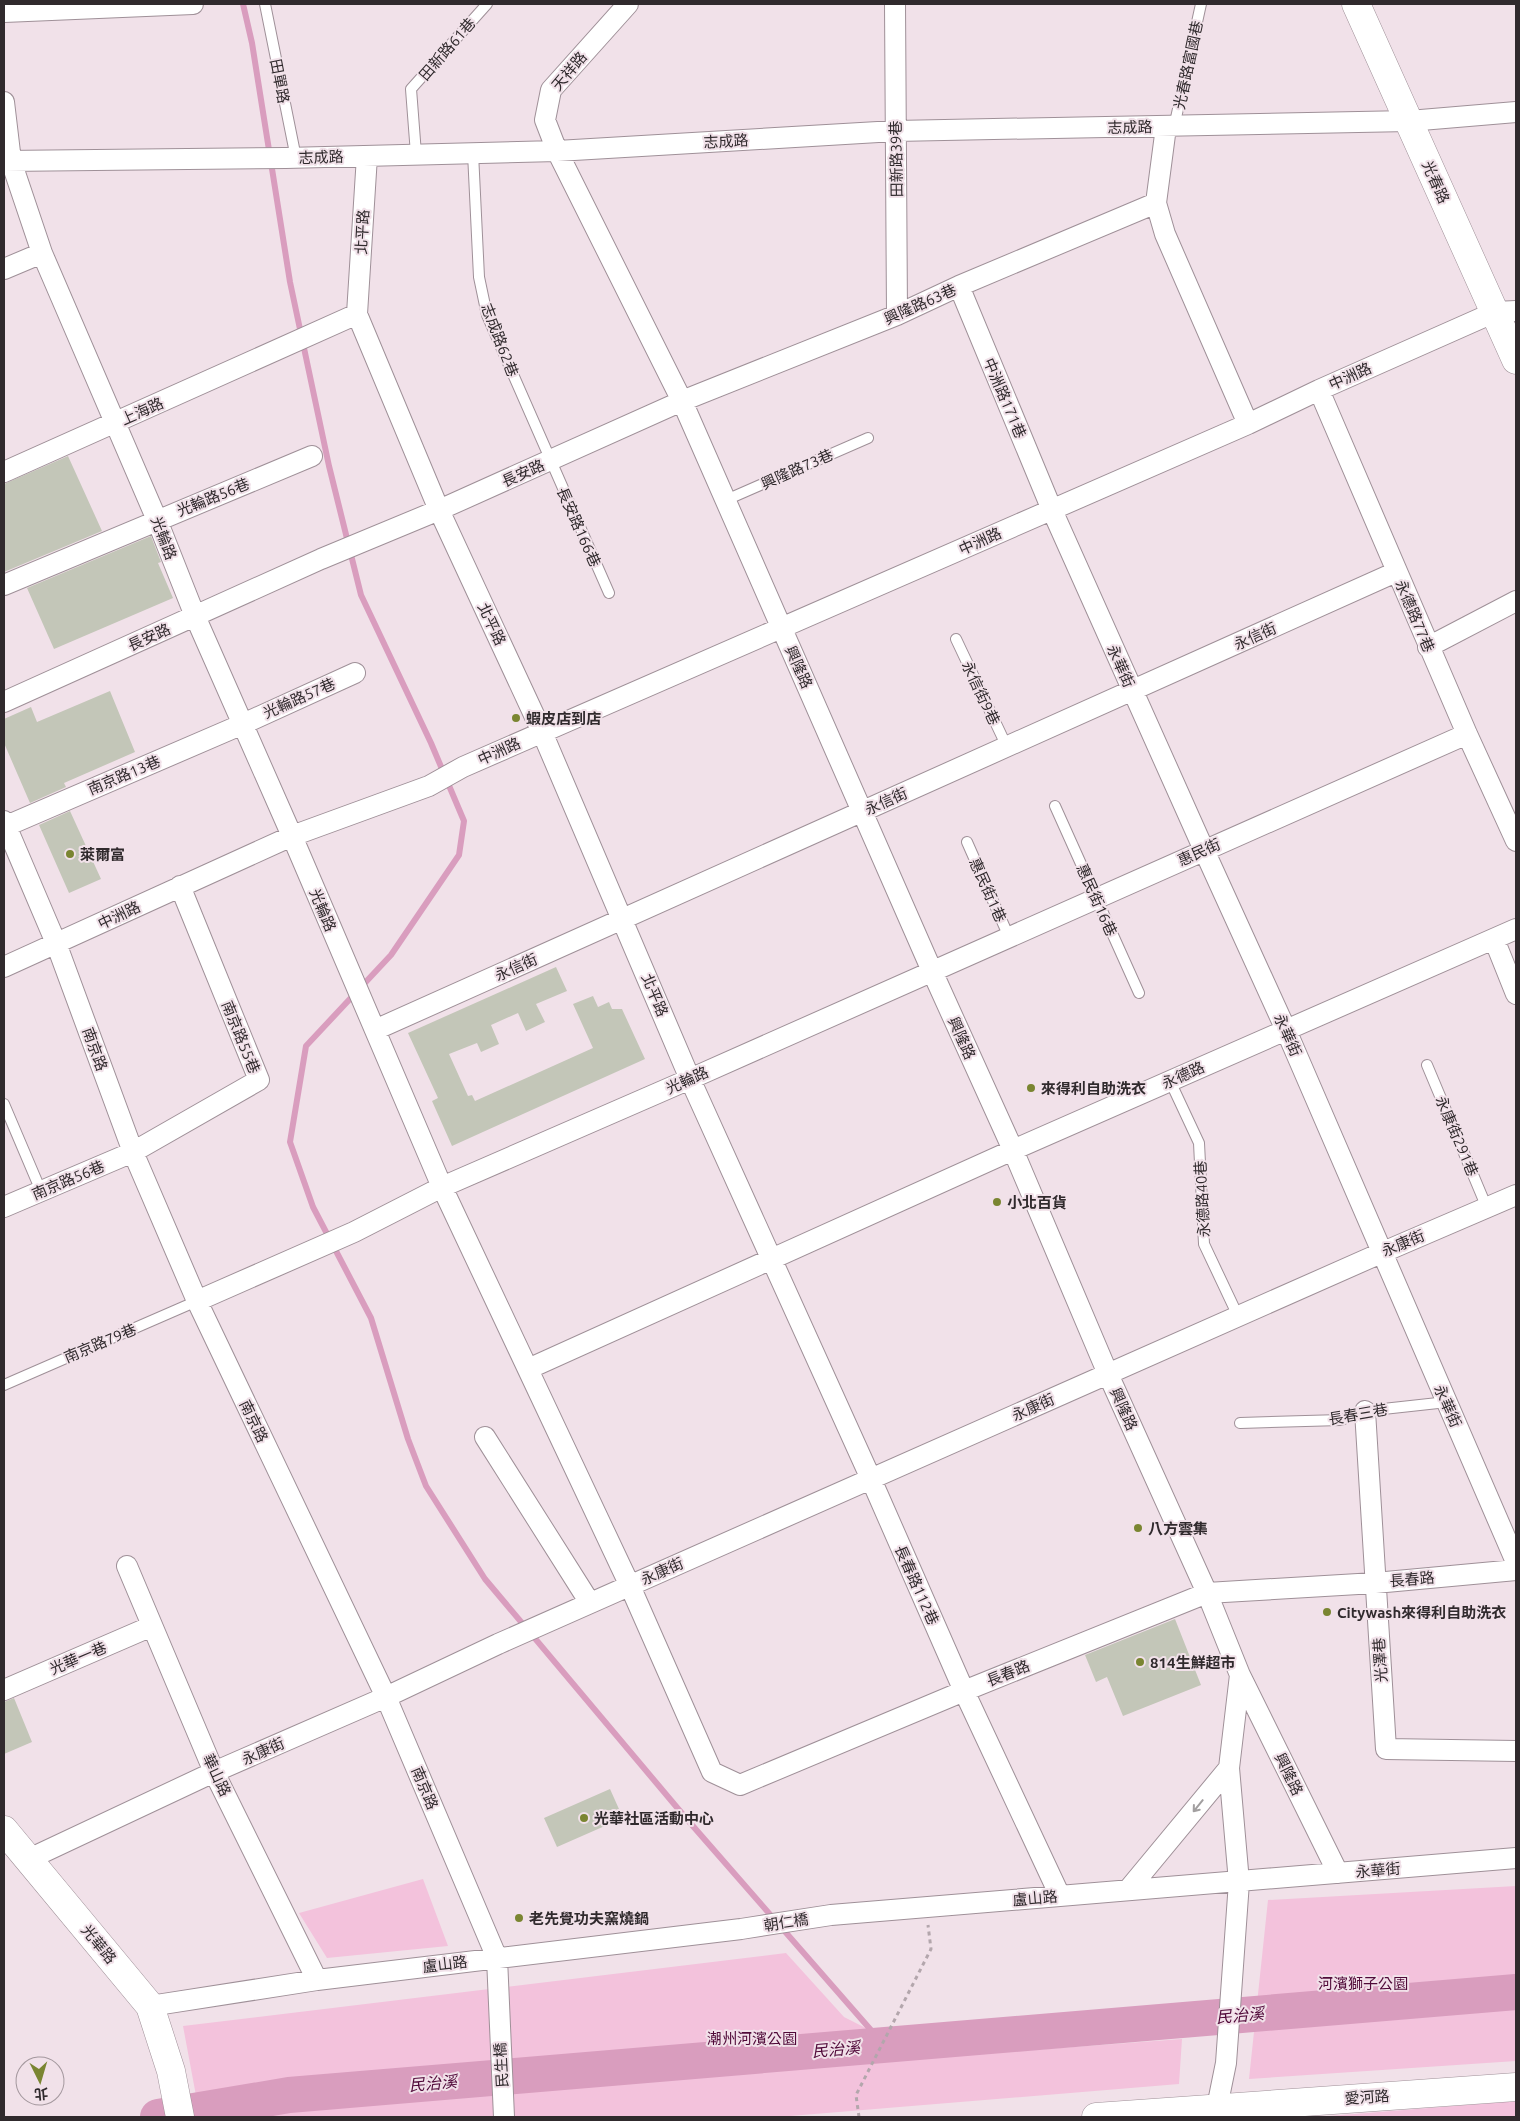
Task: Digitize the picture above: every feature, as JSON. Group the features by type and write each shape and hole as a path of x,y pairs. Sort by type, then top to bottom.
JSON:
{"street":[{"path":"4,12 194,4"},
{"name":"天祥路","path":"628,4 551,90 545,120 556,151 682,401"},
{"name":"田新路39巷","path":"895,4 897,315"},
{"name":"光春路","path":"1356,4 1409,121 1506,311 1516,360"},
{"name":"光輪路","path":"4,102 8,161 42,253 116,422 195,616 373,1025"},
{"name":"志成路","path":"8,161 291,158 556,151 895,131 1409,121 1516,112"},
{"name":"志成路","path":"1170,127 1156,203 1165,234 1248,424"},
{"name":"北平路","path":"367,156 357,314 440,510 542,732 690,1079 772,1259"},
{"name":"興隆路63巷","path":"682,401 897,315 959,286 1156,203"},
{"path":"4,270 42,253"},
{"name":"中洲路171巷","path":"959,286 1052,510"},
{"name":"中洲路","path":"4,967 292,836 429,786 463,767 542,732 1248,424 1319,390 1506,311"},
{"name":"上海路","path":"4,472 281,350 357,314"},
{"name":"永德路77巷","path":"1319,390 1428,647 1516,841"},
{"name":"長安路","path":"4,702 321,559 440,510 682,401"},
{"name":"興隆路","path":"682,401 932,971 1013,1150 1108,1374 1207,1592 1240,1675 1338,1873"},
{"name":"光輪路56巷","path":"4,586 312,456"},
{"name":"永華街","path":"1052,510 1286,1030 1516,1562"},
{"name":"永信街","path":"373,1025 623,919 1396,572"},
{"path":"1428,647 1516,601"},
{"name":"光輪路57巷","path":"243,724 356,673"},
{"name":"南京路13巷","path":"5,824 243,724"},
{"name":"惠民街","path":"932,971 1467,734"},
{"name":"南京路","path":"5,824 56,944 132,1152 197,1301 386,1697 497,1958 499,2020"},
{"name":"南京路55巷","path":"132,1152 259,1080 180,886"},
{"name":"永德路","path":"528,1369 1013,1150 1516,929"},
{"path":"1494,939 1516,994"},
{"name":"光輪路","path":"197,1301 354,1232 442,1187 932,971"},
{"path":"373,1025 442,1187"},
{"name":"南京路56巷","path":"4,1208 132,1152"},
{"name":"長春路","path":"442,1187 630,1586 712,1772 740,1785 1207,1592 1375,1583 1516,1570"},
{"name":"永康街","path":"29,1859 214,1772 386,1697 498,1644 1516,1195"},
{"name":"長春路112巷","path":"772,1259 964,1691 1060,1896"},
{"name":"光澤巷","path":"1365,1411 1386,1749 1516,1751"},
{"path":"485,1438 590,1603"},
{"name":"華山路","path":"127,1566 214,1772 317,1980"},
{"name":"光華一巷","path":"4,1690 152,1626"},
{"name":"興隆路","path":"1216,2113 1226,2063 1239,1882 1229,1768 1240,1675"},
{"path":"1128,1890 1229,1768"},
{"name":"光華路","path":"4,1830 150,2006 171,2071 180,2117"},
{"name":"永華街","path":"1239,1882 1516,1858"},
{"name":"盧山路","path":"831,1915 1239,1882"},
{"name":"朝仁橋","path":"741,1929 831,1915"},
{"name":"盧山路","path":"150,2006 317,1980 741,1929"},
{"name":"民生橋","path":"499,2020 504,2114"},
{"name":"愛河路","path":"1096,2117 1216,2113 1516,2087"}],"lane":[{"name":"田單路","path":"265,4 291,158"},
{"name":"田新路61巷","path":"416,154 411,90 486,4"},
{"name":"光春路富國巷","path":"1170,127 1201,4"},
{"name":"志成路62巷","path":"473,153 479,276 487,315 550,461"},
{"name":"興隆路73巷","path":"726,500 868,438"},
{"name":"長安路166巷","path":"550,461 609,593"},
{"name":"永信街9巷","path":"956,639 1007,747"},
{"name":"惠民街16巷","path":"1055,806 1139,993"},
{"name":"惠民街1巷","path":"967,842 1009,937"},
{"name":"永康街291巷","path":"1426,1065 1487,1208"},
{"name":"永德路40巷","path":"1170,1081 1199,1143 1204,1244 1238,1316"},
{"path":"4,1104 41,1191"},
{"name":"南京路79巷","path":"4,1385 197,1301"},
{"name":"長春三巷","path":"1240,1423 1340,1420 1365,1411 1446,1402"}],"path":[{"path":"859,2117 856,2095 931,1949 927,1907"}],"green space":[{"path":"423,1879 448,1946 327,1958 299,1913"},
{"name":"河濱獅子公園","path":"1516,1886 1516,2061 1249,2079 1268,1900"},
{"name":"潮州河濱公園","path":"786,1953 844,2017 925,2058 1182,2039 1179,2084 778,2117 200,2117 183,2026"},
{"path":"1516,2101 1516,2117 1317,2117"}],"building":[{"path":"68,456 102,531 4,572 4,484"},
{"path":"151,536 161,562 158,563 173,598 54,649 27,588"},
{"path":"110,691 135,752 64,783 66,787 30,803 4,743 4,719 31,707 37,722"},
{"name":"萊爾富","path":"70,811 101,879 69,893 39,825"},
{"path":"556,967 567,991 536,1004 545,1022 526,1031 518,1013 491,1025 499,1044 481,1052 477,1043 449,1054 468,1096 472,1095 475,1101 593,1048 573,1004 593,996 598,1007 609,1002 612,1009 622,1009 645,1059 452,1146 432,1101 438,1098 408,1033"},
{"name":"814生鮮超市","path":"1175,1619 1201,1685 1123,1716 1107,1677 1096,1682 1085,1655"},
{"path":"14,1698 32,1742 4,1754 4,1702"},
{"name":"光華社區活動中心","path":"610,1789 623,1818 557,1847 544,1818"}],"waterway":[{"path":"243,4 252,43 290,282 329,466 361,595 431,743 464,821 459,855 391,955 306,1046 290,1142 313,1207 371,1318 408,1439 426,1486 485,1579 685,1817 884,2045"},
{"name":"民治溪","path":"158,2117 289,2095 1516,1992"}],"place":[{"name":"蝦皮店到店","path":"516,718"},
{"name":"萊爾富","path":"70,854"},
{"name":"來得利自助洗衣","path":"1031,1088"},
{"name":"小北百貨","path":"997,1202"},
{"name":"八方雲集","path":"1138,1528"},
{"name":"Citywash來得利自助洗衣","path":"1327,1612"},
{"name":"814生鮮超市","path":"1140,1662"},
{"name":"光華社區活動中心","path":"584,1818"},
{"name":"老先覺功夫窯燒鍋","path":"519,1918"}]}
